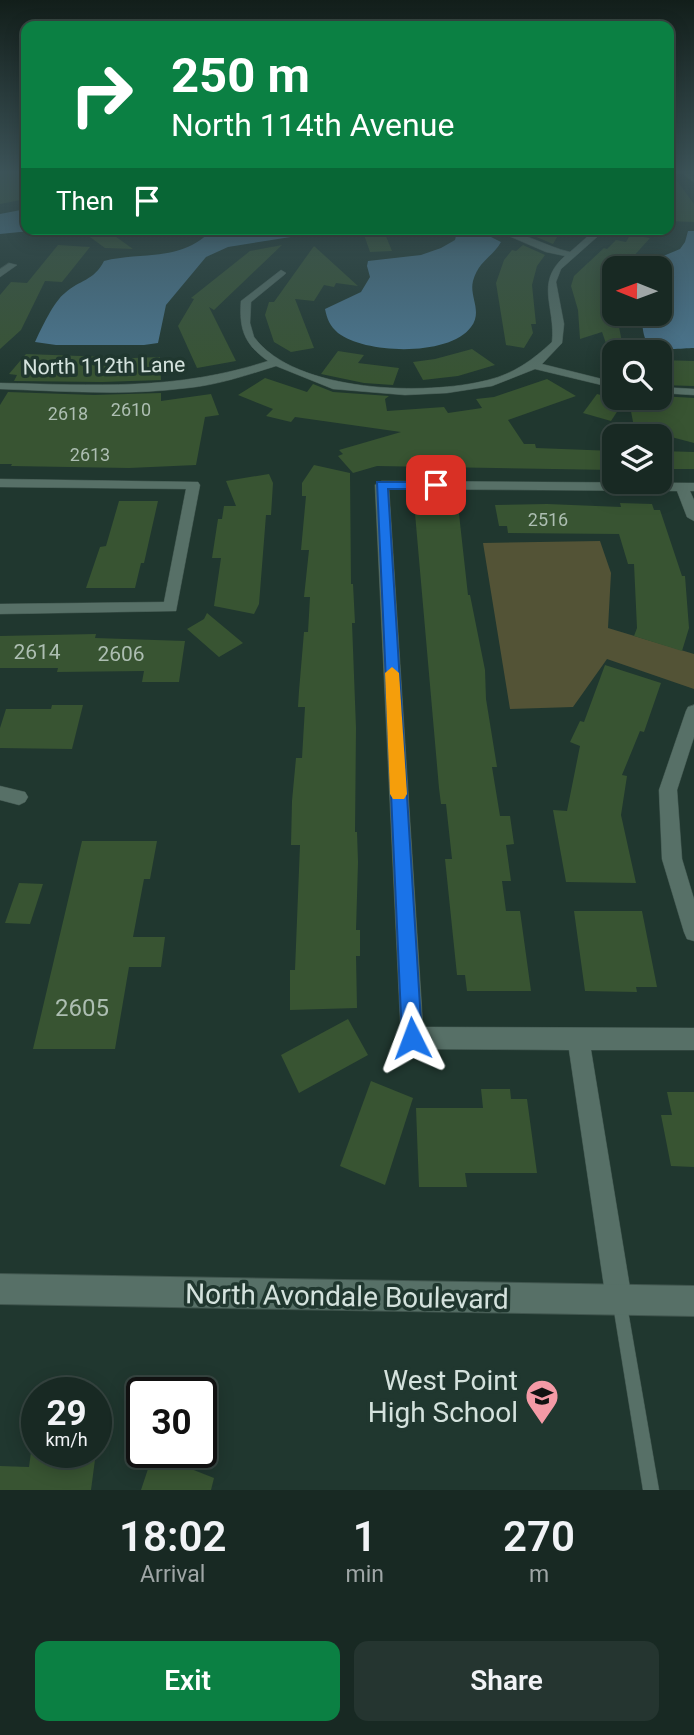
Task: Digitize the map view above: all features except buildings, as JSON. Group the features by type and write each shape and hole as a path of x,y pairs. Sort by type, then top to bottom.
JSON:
{"main road":[{"name":"North Avondale Boulevard","path":"0,1289 694,1301"}],"street":[{"path":"533,244 573,255"},
{"path":"281,273 246,301 245,334 258,350 276,362 334,386 405,392 447,390 492,383 534,365 557,343 559,324 551,282 557,268 586,244"},
{"path":"0,274 12,265"},
{"name":"North 112th Lane","path":"0,386 108,389 187,385 230,377 276,362"},
{"path":"534,365 602,382"},
{"path":"672,391 694,392"},
{"path":"0,483 193,485 171,607 0,609"},
{"path":"694,517 688,487 382,485 412,1038 694,1039"},
{"path":"694,711 668,790 672,859 694,932"},
{"path":"578,1038 619,1300"}],"lane":[{"path":"619,1300 651,1490"}],"green space":[{"path":"600,541 611,573 608,628 694,654 694,689 607,659 573,707 510,709 483,543"}],"water":[{"path":"194,244 250,244 228,247 206,257 166,305 158,343 56,345 35,342 61,297 96,273 104,261 161,254"},
{"path":"449,244 500,244 482,264 473,281 476,315 471,327 460,337 426,348 386,348 351,340 333,328 325,309 361,292 370,277 368,261 421,255"},
{"path":"684,244 694,244 694,348 672,349 672,340 646,340 643,326 672,326 672,256 663,256 680,249"}],"slow traffic":[{"path":"392,673 399,794"}],"place":[{"name":"West Point High School","path":"542,1426"}],"route":[{"path":"412,1038 382,485 436,485"}]}
